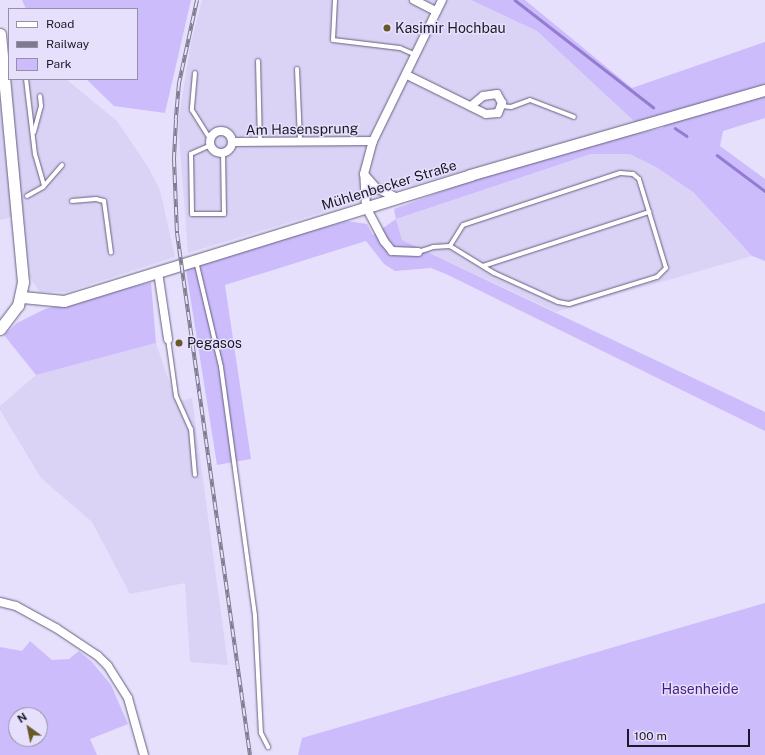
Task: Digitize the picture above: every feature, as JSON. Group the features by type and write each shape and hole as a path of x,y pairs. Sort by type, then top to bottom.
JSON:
{"main road":[{"path":"0,34 22,248 22,297 10,318 0,329"},
{"name":"Mühlenbecker Straße","path":"22,297 64,301 366,207 765,90"}],"street":[{"path":"414,0 436,11"},
{"name":"Am Hasensprung","path":"366,207 364,174 373,141 407,75 442,0"},
{"path":"407,75 486,114 498,113 501,106 497,94 483,96 471,106"},
{"name":"Am Hasensprung","path":"211,142 217,132 228,133 232,142 231,148 223,153"},
{"name":"Am Hasensprung","path":"232,142 373,141"},
{"path":"211,142 217,153 223,153"},
{"path":"364,174 376,188 397,198"},
{"path":"366,207 384,241 392,251 418,252"},
{"path":"158,272 168,339"},
{"path":"0,602 16,606 56,628 89,649 108,666 128,698 144,755"}],"lane":[{"path":"335,0 333,40 400,48 416,55"},
{"path":"258,61 260,142"},
{"path":"297,69 300,142"},
{"path":"195,73 192,110 211,142 191,154 192,214 224,214 223,153"},
{"path":"26,80 33,136 44,186"},
{"path":"33,136 41,106 40,96"},
{"path":"501,106 511,107 530,100 574,117"},
{"path":"27,196 32,195 44,186 62,165"},
{"path":"418,252 433,246 450,246 483,266 549,299 563,303 657,276 666,268 639,179 633,174 620,173 463,225 450,246"},
{"path":"72,201 96,199 104,201 111,253"},
{"path":"483,266 649,212"},
{"path":"196,260 222,367 255,616 261,733 268,747"},
{"path":"168,339 176,396 191,429 195,475"}],"shaded area":[{"path":"202,0 471,0 537,31 636,123 417,184 188,253 178,122 191,42"},
{"path":"9,80 67,80 117,121 148,167 160,190 175,257 67,292 40,292 30,278 22,215 0,220 0,97 10,97"},
{"path":"591,154 631,154 656,167 693,192 752,256 556,312 402,240 396,219"},
{"path":"156,343 176,402 192,398 228,665 190,662 185,583 130,594 92,522 41,478 0,410 0,406 36,375"}],"green space":[{"path":"22,0 191,0 165,113 114,106 87,80 138,80 138,8 26,8"},
{"path":"471,0 525,0 632,88 765,42 765,118 723,131 720,146 765,179 765,261 752,256 693,192 656,167 630,154 591,154 396,219 394,209 481,177 606,140 663,128 667,115 636,123 537,31"},
{"path":"396,219 402,240 765,412 765,431 446,274 431,268 395,271 384,264 366,241 225,285 251,459 217,465 186,270 264,244 347,221 367,224 373,235"},
{"path":"151,282 156,343 36,375 4,335 17,323 45,309"},
{"name":"Hasenheide","path":"765,603 765,755 298,755 302,738"},
{"path":"30,641 52,660 69,659 79,651 92,662 111,685 128,724 90,739 97,755 0,755 0,647 22,651"}],"waterway":[{"path":"515,0 653,107"},
{"path":"675,128 687,136"},
{"path":"717,155 765,191"}],"railway":[{"path":"197,0 179,83 174,159 177,233 250,755"}],"place":[{"name":"Kasimir Hochbau","path":"387,28"},
{"name":"Pegasos","path":"179,343"}]}
